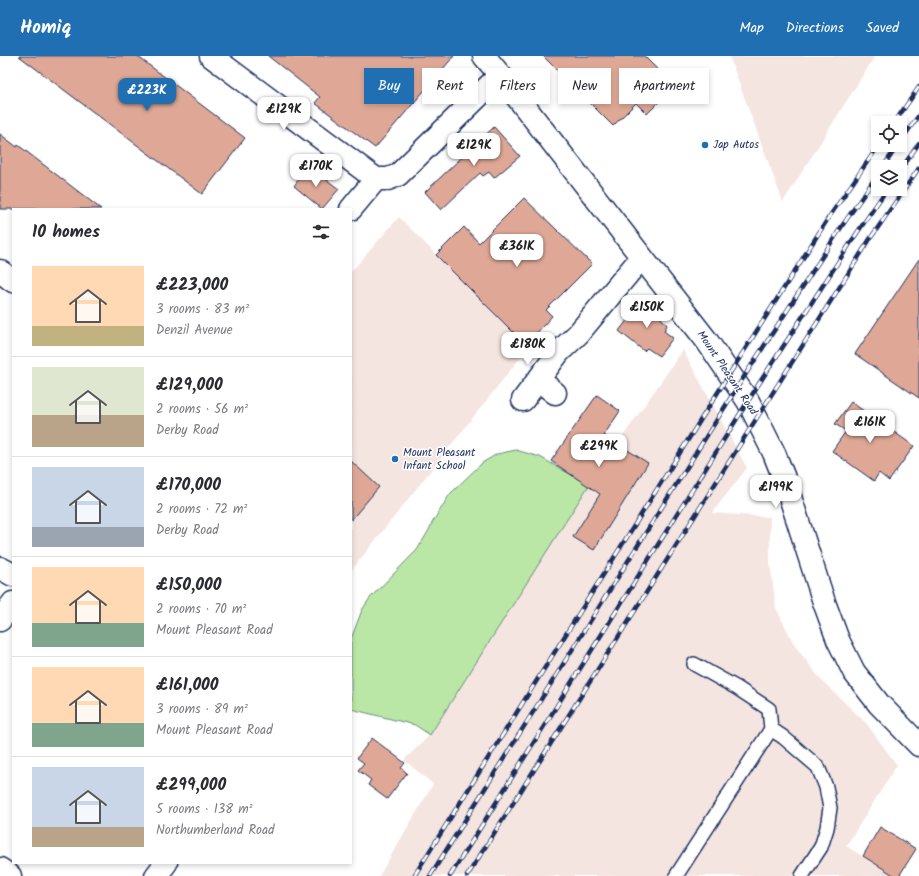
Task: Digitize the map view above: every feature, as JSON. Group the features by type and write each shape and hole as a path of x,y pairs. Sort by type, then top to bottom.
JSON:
{"street":[{"path":"211,56 376,179 388,179 398,175 486,89"},
{"name":"Mount Pleasant Road","path":"484,56 494,68"},
{"name":"Mount Pleasant Road","path":"523,104 707,341 748,401 767,438 784,478 824,602 838,640 854,672 879,704 919,745"},
{"path":"352,208 376,179"},
{"path":"523,400 547,386 559,352 578,334 642,258"},
{"path":"0,271 12,279"},
{"path":"0,568 12,574"},
{"path":"0,620 12,604"},
{"path":"156,876 165,864"},
{"path":"0,869 10,876"}],"lane":[{"path":"676,876 771,729 769,709 737,688 694,664"},
{"path":"771,729 784,737 818,767 826,787 830,808 828,828 821,847 802,876"}],"shaded area":[{"path":"729,56 875,56 783,202"},
{"name":"Mount Pleasant Infant School","path":"399,217 528,348 352,570 352,271"},
{"path":"683,350 747,468 712,513 770,517 770,563 776,608 794,644 821,680 866,723 897,765 846,846 895,876 379,876 433,784 404,760 430,735 589,485"}],"green space":[{"path":"516,450 540,457 589,485 430,735 415,725 352,709 352,636 362,610 370,598 417,550 450,494 482,463 497,454"}],"building":[{"path":"19,56 137,56 245,138 202,194"},
{"path":"268,56 454,56 444,68 422,68 422,93 414,103 414,68 364,68 364,104 413,104 375,148 315,103 320,97"},
{"path":"543,56 644,56 656,68 619,68 619,104 635,104 613,126 591,104 611,104 611,68 558,68 558,71"},
{"path":"637,104 657,104 647,114"},
{"path":"494,127 520,156 494,178 489,172 483,176 480,173 441,210 425,192"},
{"path":"0,134 17,147 18,145 100,208 12,208 0,209"},
{"path":"308,166 339,189 323,208 321,208 294,186"},
{"path":"524,198 592,264 546,310 552,316 526,345 436,255 464,227 479,243"},
{"path":"919,259 919,398 855,354"},
{"path":"644,298 667,325 664,331 673,338 659,356 647,348 644,351 619,331"},
{"path":"597,395 620,411 604,435 648,463 594,550 573,537 600,494 551,461"},
{"path":"851,402 914,446 889,481 879,473 874,481 832,451 846,431 835,424"},
{"path":"352,462 379,487 352,519"},
{"path":"372,738 405,763 401,768 407,773 387,799 368,785 371,780 358,770 364,763 357,758"},
{"path":"880,827 916,849 899,876 895,876 863,856"}],"railway":[{"path":"899,116 919,87"},
{"path":"907,132 919,115"},
{"path":"907,161 919,143"},
{"path":"414,876 829,217 874,152"},
{"path":"888,160 893,152"},
{"path":"467,876 870,239 919,168"},
{"path":"430,876 738,386 871,184"},
{"path":"450,876 760,382 882,196"}],"place":[{"name":"Jap Autos","path":"705,145"},
{"name":"Mount Pleasant Infant School","path":"395,459"}]}
